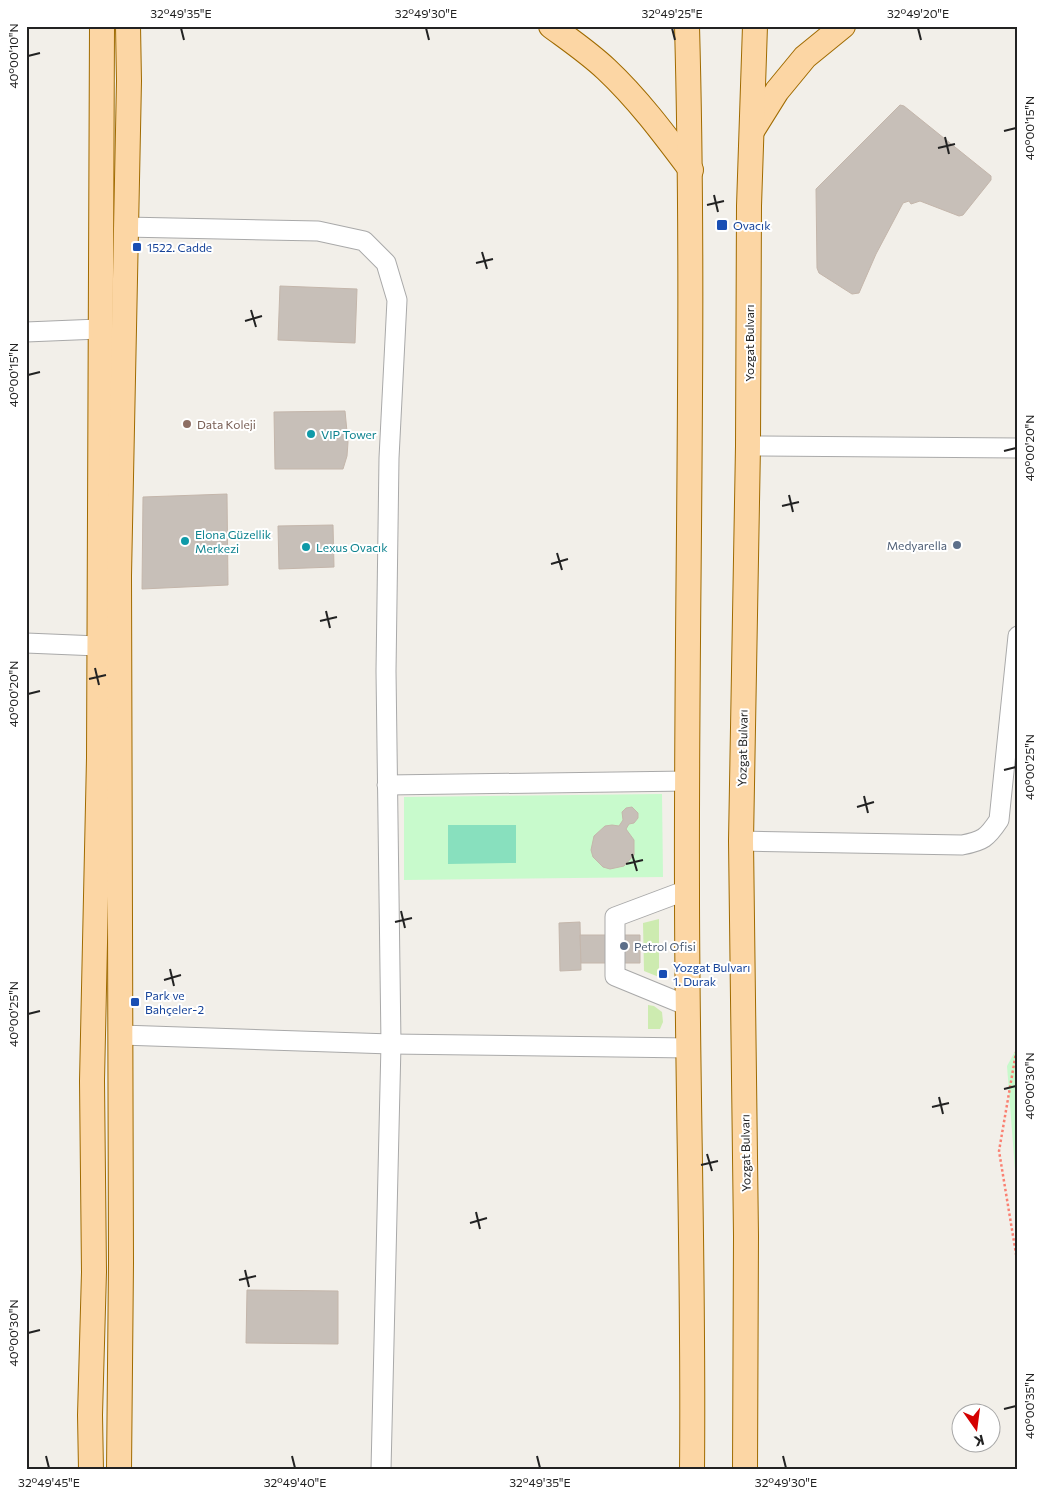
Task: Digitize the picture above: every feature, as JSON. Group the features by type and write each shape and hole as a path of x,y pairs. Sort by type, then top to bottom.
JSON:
{"main road":[{"path":"91,1470 90,1406 94,1272 92,1081 98,768 102,26"},
{"path":"119,1470 121,1035 119,576 129,81 128,26"},
{"path":"551,26 583,48 628,91 655,122 691,170"},
{"path":"687,26 691,170 687,890 693,1368 692,1470"},
{"name":"Yozgat Bulvarı","path":"745,1470 746,1236 741,841 748,446 749,206 755,26"},
{"path":"752,133 777,91 805,57 843,26"}],"street":[{"path":"125,227 318,231 364,241 386,263 397,300 389,458 386,671 391,1044 381,1470"},
{"path":"26,332 99,329"},
{"path":"748,446 1018,448"},
{"path":"741,841 962,845 978,842 990,833 999,820 1018,636"},
{"path":"26,643 98,646"},
{"path":"387,785 688,781"},
{"path":"687,890 615,918 615,976 688,1006"},
{"path":"121,1035 391,1044 688,1048"}],"path":[{"path":"1018,1041 999,1151 1018,1266"}],"green space":[{"path":"662,794 663,877 404,880 404,797"},
{"path":"448,825 516,825 516,863 448,864"},
{"path":"659,919 659,977 644,971 643,923"},
{"path":"648,1005 654,1006 662,1012 663,1022 660,1029 648,1029"},
{"path":"1018,1046 1018,1209 1007,1066"}],"building":[{"path":"900,105 904,106 991,176 991,180 963,215 959,216 920,201 911,204 909,201 903,203 876,254 859,293 852,294 819,273 817,268 816,189"},
{"path":"280,286 357,289 355,343 278,340"},
{"name":"VIP Tower","path":"345,411 348,442 347,456 343,469 275,469 274,412"},
{"name":"Elona Güzellik Merkezi","path":"227,494 228,585 142,589 143,497"},
{"name":"Lexus Ovacık","path":"333,525 334,567 279,569 278,526"},
{"path":"632,807 638,813 638,818 634,823 629,824 626,829 634,840 634,855 624,866 610,869 603,867 593,857 591,850 594,836 605,826 619,826 623,820 622,812 626,808"},
{"path":"580,922 581,970 560,971 559,923"},
{"path":"580,935 640,935 640,963 581,963"},
{"path":"247,1290 338,1291 338,1344 246,1343"}],"place":[{"name":"Ovacık","path":"722,225"},
{"name":"1522. Cadde","path":"137,247"},
{"name":"Data Koleji","path":"187,424"},
{"name":"VIP Tower","path":"311,434"},
{"name":"Elona Güzellik Merkezi","path":"185,541"},
{"name":"Medyarella","path":"957,545"},
{"name":"Lexus Ovacık","path":"306,547"},
{"name":"Petrol Ofisi","path":"624,946"},
{"name":"Yozgat Bulvarı 1. Durak","path":"663,974"},
{"name":"Park ve Bahçeler-2","path":"135,1002"}]}
